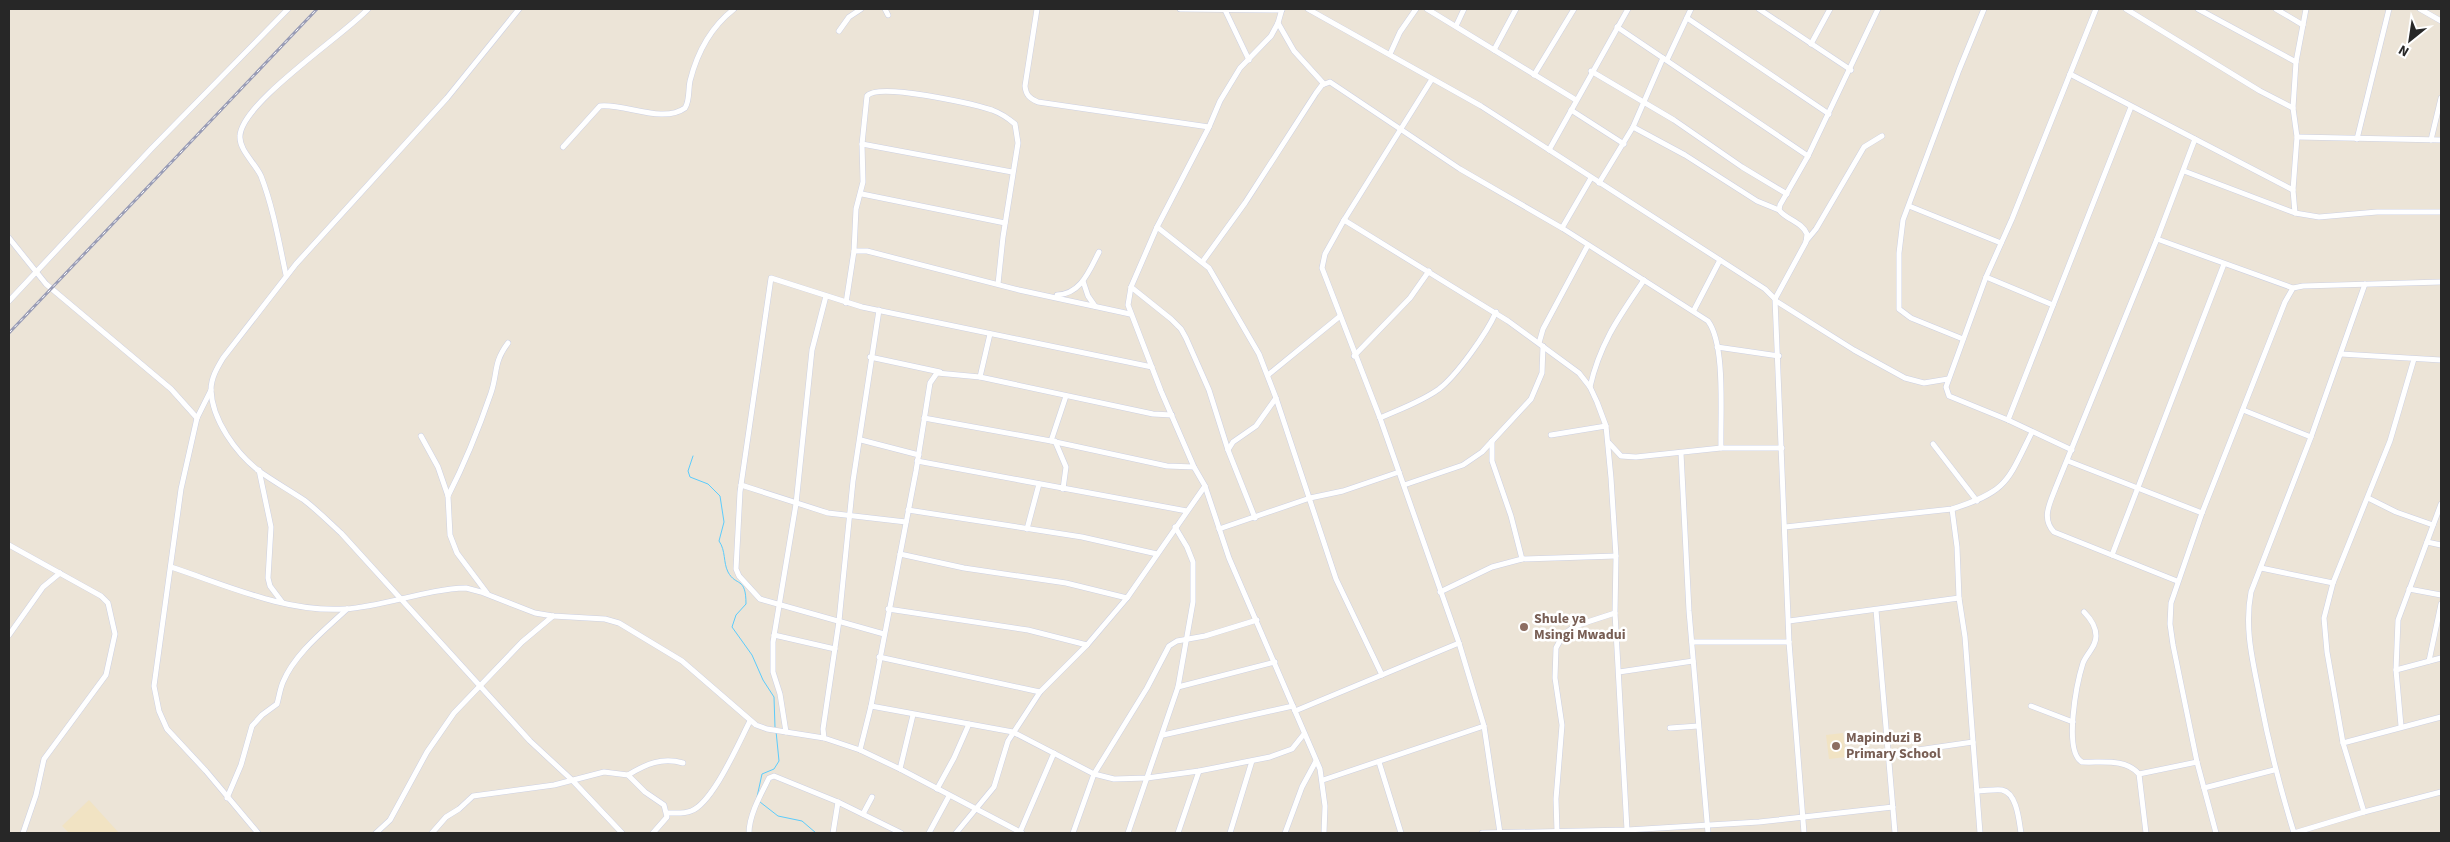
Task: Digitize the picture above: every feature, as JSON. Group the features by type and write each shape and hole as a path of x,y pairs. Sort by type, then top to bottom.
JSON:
{"street":[{"path":"9,301 152,148 288,9"},
{"path":"286,275 264,184 257,167 243,147 240,133 250,115 301,64 351,27 368,9"},
{"path":"258,833 167,729 155,698 156,656 171,567 181,489 197,418 211,389 216,370 223,358 286,275 460,84 519,9"},
{"path":"563,147 600,106 661,113 674,113 685,108 688,100 689,84 699,54 714,28 734,9"},
{"path":"839,31 849,17 861,9"},
{"path":"885,9 888,15"},
{"path":"1037,9 1025,86 1026,94 1030,98 1038,102 1209,127"},
{"path":"1180,9 1282,9 1278,24 1271,36 1230,82 1157,227 1131,287 1128,305 1130,314 1194,467 1205,486 1219,529 1316,761 1323,780 1325,806 1324,833"},
{"path":"1308,9 1481,106 1765,289 1776,300 1854,350 1905,378 1924,383 1948,379"},
{"path":"1390,54 1400,32 1416,9"},
{"path":"1427,9 1576,100"},
{"path":"1456,26 1464,9"},
{"path":"1494,50 1516,9"},
{"path":"1534,75 1574,9"},
{"path":"1549,150 1591,71 1628,9"},
{"path":"1599,183 1624,144 1643,101 1692,9"},
{"path":"1758,9 1851,70"},
{"path":"1811,44 1830,9"},
{"path":"1779,210 1851,70 1878,9"},
{"path":"1963,339 1911,318 1899,309 1899,254 1904,220 1958,70 1984,9"},
{"path":"2072,450 2008,420 1949,396 1946,387 1986,277 2012,220 2096,9"},
{"path":"2126,9 2260,91 2293,108"},
{"path":"2198,9 2266,48 2296,62"},
{"path":"2276,9 2303,25"},
{"path":"2295,214 2293,190 2297,137 2293,108 2296,62 2306,9"},
{"path":"2357,139 2389,9"},
{"path":"2420,9 2441,21"},
{"path":"1227,10 1249,60"},
{"path":"1687,18 1829,114"},
{"path":"1278,24 1294,51 1324,84"},
{"path":"1617,27 1808,156"},
{"path":"1591,71 1643,101 1742,167 1787,194"},
{"path":"2070,74 2293,190"},
{"path":"1432,79 1344,220 1326,254 1322,268 1354,356 1380,418 1459,643 1484,726 1500,833"},
{"path":"1203,261 1227,231 1300,117 1324,84 1330,82 1400,131 1460,169 1562,228 1694,310 1708,321 1714,328 1717,348 1721,448"},
{"path":"846,303 854,251 856,208 862,194 862,144 868,94 885,91 905,92 990,110 1011,120 1015,124 1018,136 998,284"},
{"path":"2431,140 2441,98"},
{"path":"2008,420 2131,107"},
{"path":"1570,110 1624,144"},
{"path":"1633,127 1685,155 1757,201 1779,210 1805,229 1806,242"},
{"path":"1804,833 1789,642 1776,300 1806,242 1816,229 1864,147 1882,136"},
{"path":"2297,137 2441,140"},
{"path":"2177,581 2054,532 2048,525 2048,508 2184,171 2194,139"},
{"path":"862,144 1012,172"},
{"path":"2184,171 2295,214 2319,217 2377,212 2441,212"},
{"path":"1562,228 1591,178"},
{"path":"862,194 1005,223"},
{"path":"1909,206 2001,243"},
{"path":"1344,220 1496,312 1579,373 1590,387 1606,426 1608,442 1616,556 1615,613 1627,830"},
{"path":"1157,227 1203,261 1243,324 1268,375 1336,578 1382,675"},
{"path":"9,238 46,284 117,346 171,389 197,418"},
{"path":"2157,238 2293,288 2441,282"},
{"path":"1404,485 1463,465 1477,456 1526,405 1536,389 1542,373 1541,345 1544,328 1588,245"},
{"path":"854,251 867,251 998,284 1130,314"},
{"path":"1046,295 1068,294 1083,281 1099,252"},
{"path":"1694,310 1720,260"},
{"path":"2112,555 2224,264"},
{"path":"1354,356 1410,298 1429,271"},
{"path":"1986,277 2052,305"},
{"path":"884,634 757,598 736,569 741,485 770,280 773,278 846,303 1152,367"},
{"path":"1590,387 1596,361 1606,338 1644,280"},
{"path":"1083,281 1088,296 1095,306"},
{"path":"2365,284 2311,437 2251,592 2247,626 2274,770 2294,833 2441,792"},
{"path":"1131,287 1181,329 1209,390 1228,450 1255,518"},
{"path":"2216,833 2197,762 2170,624 2171,604 2177,581 2202,514 2285,302 2293,288"},
{"path":"786,732 780,694 773,672 774,635 796,504 812,350 826,296"},
{"path":"824,738 824,722 839,621 849,516 861,440 870,357 879,310"},
{"path":"1380,418 1441,387 1473,350 1491,325 1496,312"},
{"path":"1268,375 1339,317"},
{"path":"980,378 990,334"},
{"path":"448,496 465,461 492,391 497,360 508,343"},
{"path":"1717,348 1779,356"},
{"path":"2341,354 2441,360"},
{"path":"870,357 1153,414 1172,415"},
{"path":"2364,812 2343,743 2324,632 2326,604 2390,441 2414,359"},
{"path":"860,750 871,706 900,554 930,383 935,375 940,372"},
{"path":"211,389 216,414 226,433 244,456 258,470 302,499 341,533 400,600 530,740 572,780 622,833"},
{"path":"1063,489 1066,467 1053,441 1066,396"},
{"path":"1228,450 1233,442 1256,426 1276,398"},
{"path":"2243,410 2311,437"},
{"path":"924,418 1053,441 1167,466 1194,467"},
{"path":"1551,435 1606,426"},
{"path":"1785,527 1952,509 1977,501 1992,494 2009,479 2032,432"},
{"path":"421,436 438,467 448,496 450,535 464,563 488,594"},
{"path":"861,440 918,455"},
{"path":"1492,441 1492,460 1511,516 1522,559"},
{"path":"1608,442 1621,456 1627,457 1721,448 1782,448"},
{"path":"1933,444 1977,501"},
{"path":"1681,453 1693,661 1708,833"},
{"path":"2068,461 2202,514"},
{"path":"917,462 1187,511"},
{"path":"258,470 271,527 268,578 270,586 283,602"},
{"path":"1219,529 1310,498 1343,491 1399,472"},
{"path":"1026,528 1039,484"},
{"path":"741,485 796,504 849,516 906,522"},
{"path":"956,833 995,784 1013,732 1040,692 1088,645 1127,598 1205,486"},
{"path":"2368,498 2396,512 2433,525"},
{"path":"2401,726 2396,670 2398,620 2441,504"},
{"path":"1952,509 1957,547 1959,598 1965,638 1980,833"},
{"path":"908,510 1110,542 1157,554"},
{"path":"1128,833 1178,687 1193,602 1194,570 1191,554 1175,528"},
{"path":"2427,542 2441,545"},
{"path":"9,545 105,599 113,617 114,644 102,684 44,759 36,795 23,833"},
{"path":"900,554 964,568 1066,583 1127,598"},
{"path":"1440,592 1492,567 1522,559 1616,556"},
{"path":"171,567 307,608 347,608 459,588 488,594 525,610 553,616 605,619 619,623 682,661 750,721 763,728 824,738 860,750 1021,833 1054,753"},
{"path":"2260,568 2333,583"},
{"path":"9,635 44,587 60,573"},
{"path":"2408,589 2441,595"},
{"path":"1789,621 1959,598"},
{"path":"2429,660 2441,604"},
{"path":"227,798 241,765 252,726 262,714 277,704 283,682 292,667 320,634 347,608"},
{"path":"888,609 1034,631 1088,645"},
{"path":"1876,610 1890,754 1895,833"},
{"path":"2084,612 2096,628 2096,642 2083,663 2073,722 2073,742 2078,760 2082,762 2127,765 2138,774 2146,833"},
{"path":"1557,832 1556,800 1562,725 1555,678 1556,648 1563,636 1575,626 1615,613"},
{"path":"376,833 386,826 394,814 435,738 454,713 522,642 553,616"},
{"path":"1073,833 1094,774 1147,688 1169,646 1177,642 1257,620"},
{"path":"774,635 835,649"},
{"path":"1692,642 1789,642"},
{"path":"1163,734 1294,709 1459,643"},
{"path":"879,657 936,671 1040,692"},
{"path":"2396,670 2441,658"},
{"path":"1619,672 1693,661"},
{"path":"1178,687 1275,662"},
{"path":"871,706 1013,732 1094,774 1114,778 1147,778 1252,761 1287,752 1304,734"},
{"path":"2031,706 2073,722"},
{"path":"900,769 913,715"},
{"path":"2343,743 2401,726 2441,717"},
{"path":"668,813 691,811 704,800 725,771 750,721"},
{"path":"937,790 969,724"},
{"path":"1323,780 1484,726"},
{"path":"1670,728 1698,726"},
{"path":"1890,754 1973,742"},
{"path":"432,833 446,817 459,809 473,796 538,788 604,772 628,775 646,765 660,761 670,760 682,763"},
{"path":"1230,833 1252,761"},
{"path":"1285,833 1302,787 1316,761"},
{"path":"1379,762 1402,833"},
{"path":"2138,774 2197,762"},
{"path":"2204,788 2274,770"},
{"path":"1178,833 1199,771"},
{"path":"628,775 645,792 664,805 668,813 665,822 653,833"},
{"path":"749,833 750,822 772,777 778,777 838,802 901,833"},
{"path":"1978,792 2002,790 2010,796 2015,804 2021,833"},
{"path":"928,833 949,796"},
{"path":"863,814 872,797"},
{"path":"833,833 838,802"},
{"path":"1482,833 1627,830 1803,819 1893,807"}],"shaded area":[{"name":"Mapinduzi B Primary School","path":"1843,733 1846,757 1829,759 1826,735"},
{"path":"89,800 119,833 69,833 62,826"}],"waterway":[{"path":"693,456 688,471 690,477 708,484 720,496 724,522 719,541 723,549 725,564 731,577 740,583 746,595 746,604 736,615 732,627 752,655 763,680 774,697 775,727"},
{"path":"757,797 762,774 774,769 779,761 776,731"},
{"path":"760,802 778,816 802,821 816,833"}],"railway":[{"path":"9,333 317,9"}],"place":[{"name":"Shule ya Msingi Mwadui","path":"1524,627"},
{"name":"Mapinduzi B Primary School","path":"1836,746"}]}
